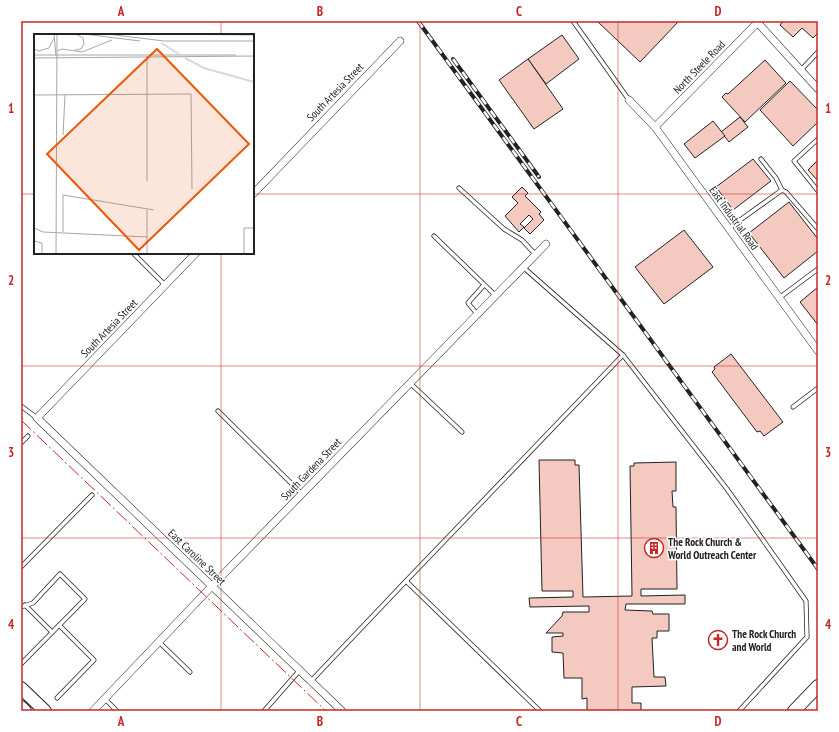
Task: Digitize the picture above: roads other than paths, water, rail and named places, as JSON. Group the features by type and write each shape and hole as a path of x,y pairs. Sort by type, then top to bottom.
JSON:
{"main road":[{"path":"794,711 818,686"},
{"path":"21,688 45,711"},
{"path":"21,707 25,711"}],"street":[{"path":"758,22 818,88"},
{"name":"North Steele Road","path":"655,127 758,22"},
{"name":"South Artesia Street","path":"254,193 400,41"},
{"name":"East Industrial Road","path":"629,100 655,127 818,351"},
{"name":"South Gardena Street","path":"93,711 212,586 546,244"},
{"name":"South Artesia Street","path":"37,418 195,254"},
{"name":"East Caroline Street","path":"37,418 342,711"}],"lane":[{"path":"574,21 629,100"},
{"path":"801,70 818,52"},
{"path":"818,139 794,161 818,191"},
{"path":"761,159 776,178 782,190 786,192 818,229"},
{"path":"459,188 504,229 522,240 535,254"},
{"path":"728,228 782,190"},
{"path":"434,236 495,295"},
{"path":"134,254 165,285"},
{"path":"523,267 622,355 727,489 806,601 807,637 739,711"},
{"path":"779,298 818,269"},
{"path":"477,314 468,303 484,285"},
{"path":"311,681 622,355"},
{"path":"410,383 462,432"},
{"path":"794,407 818,388"},
{"path":"21,406 37,418"},
{"path":"218,411 302,494"},
{"path":"21,443 28,436"},
{"path":"21,567 92,495"},
{"path":"21,664 85,599 60,574 33,603 23,606"},
{"path":"406,581 540,711"},
{"path":"23,606 52,632"},
{"path":"57,698 94,660 59,625"},
{"path":"159,642 190,672"},
{"path":"264,711 300,670"},
{"path":"104,699 117,711"}],"railway":[{"path":"418,21 818,569"},
{"path":"453,59 539,177"}],"place":[{"name":"The Rock Church & World Outreach Center","path":"654,548"},
{"name":"The Rock Church and World","path":"718,640"}]}
